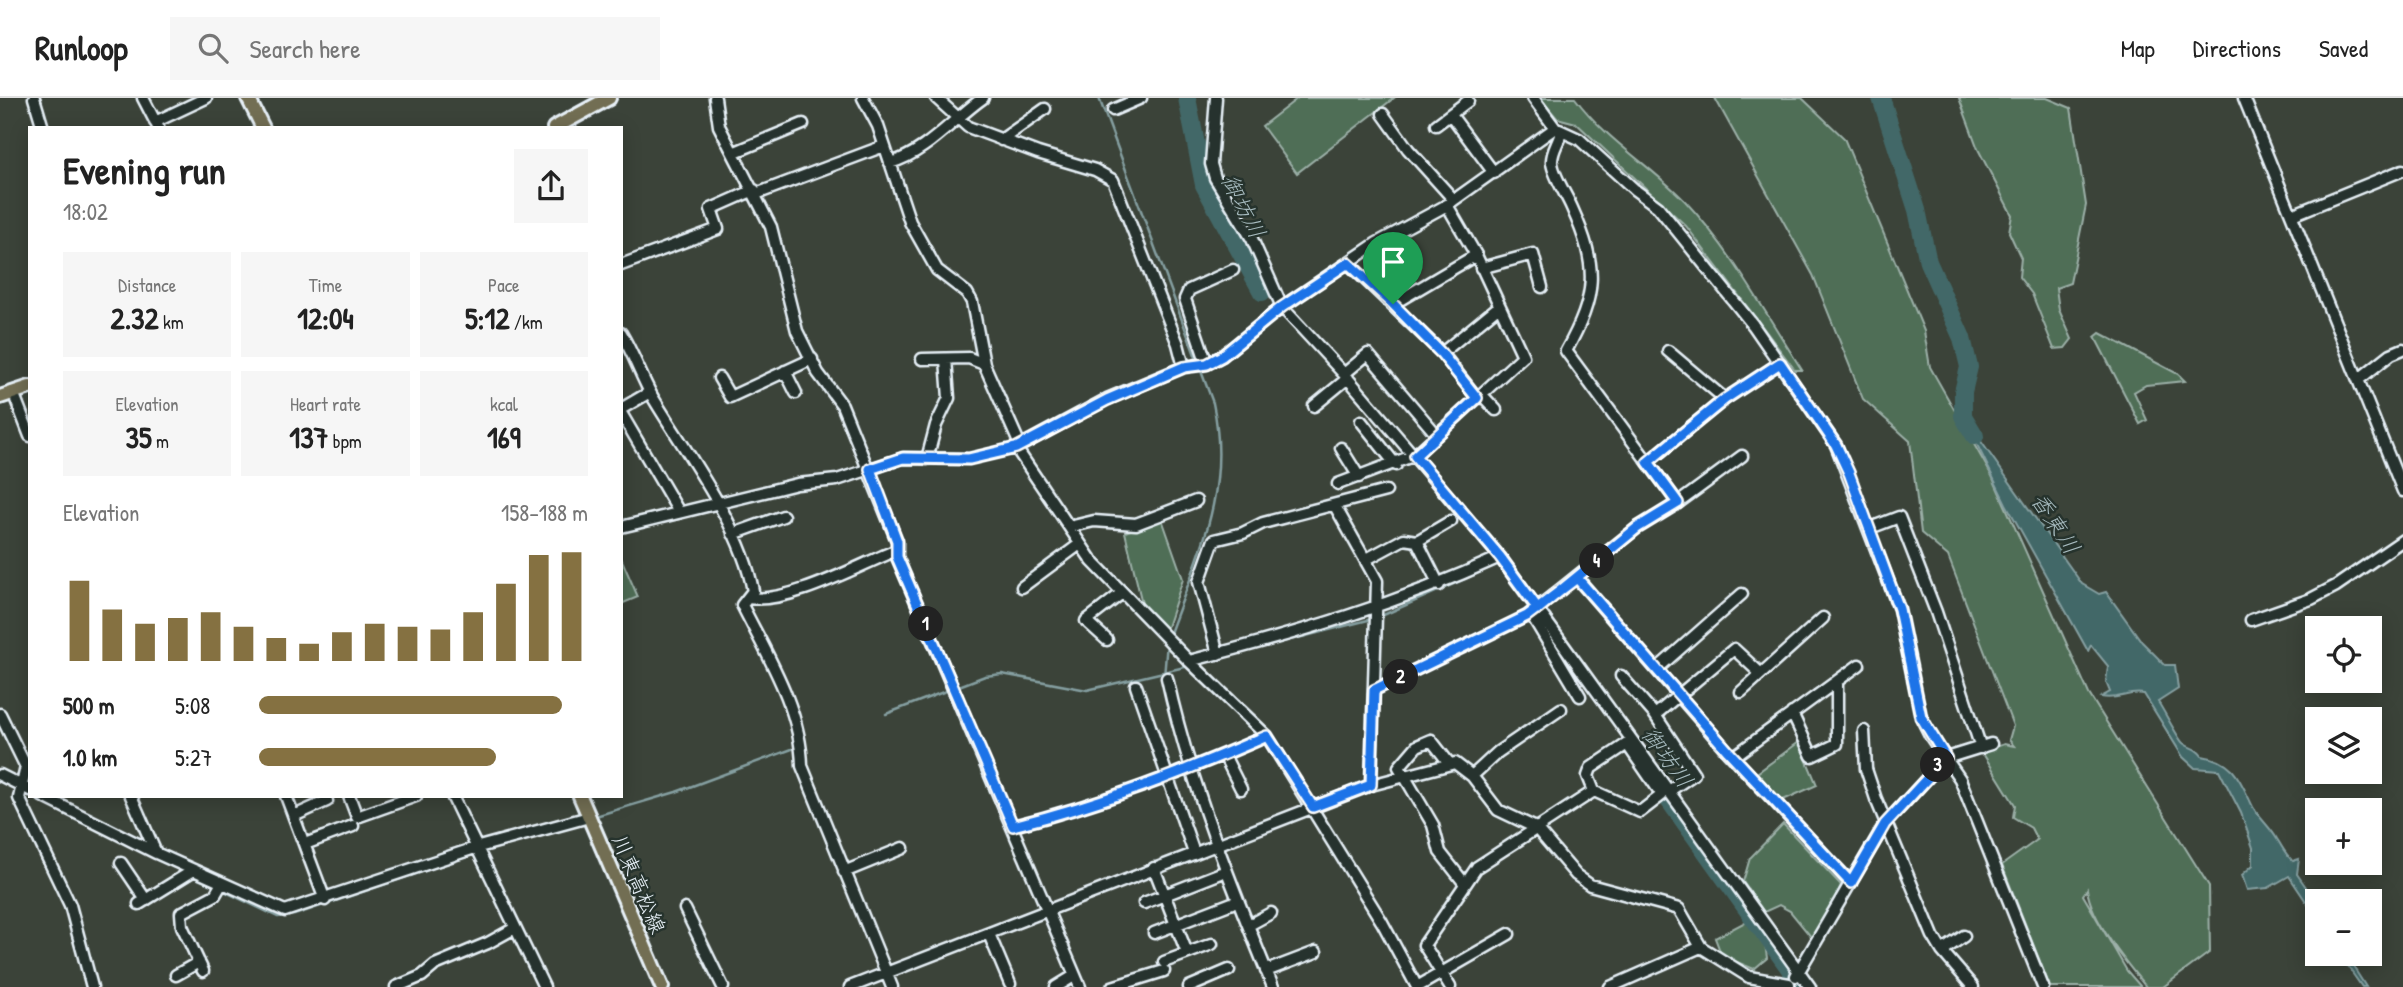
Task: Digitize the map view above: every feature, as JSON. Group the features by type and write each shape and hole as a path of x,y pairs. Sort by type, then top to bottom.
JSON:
{"main road":[{"path":"248,98 262,126"},
{"path":"558,126 609,98"},
{"path":"0,397 28,388"},
{"name":"川東高松線","path":"580,798 662,987"}],"street":[{"path":"34,98 42,126"},
{"path":"143,98 156,125 206,98"},
{"path":"715,98 719,126 772,227 797,331 828,388 842,405 870,469 897,541 897,557 1080,987"},
{"path":"863,98 884,146 911,222 937,270 967,293 972,302 984,364 1018,446 1080,544 1122,593 1267,736 1313,807 1417,987 1509,934"},
{"path":"936,98 968,127 1096,170 1114,180 1178,344 1184,367"},
{"path":"890,163 906,159 922,148 955,118 983,98"},
{"path":"1113,110 1141,98"},
{"path":"1216,98 1211,164 1215,178 1252,239 1267,280 1282,307 1346,376 1500,557 1580,696"},
{"path":"1533,98 1558,130 1579,139 1635,190 1658,206 1706,263 1836,445 1899,609 1921,717 1974,811 2043,987"},
{"path":"2244,98 2403,491"},
{"path":"1436,125 1468,101"},
{"path":"1001,140 1045,109"},
{"path":"1338,484 1415,456 1523,356 1450,203 1383,114"},
{"path":"1451,115 1494,173"},
{"path":"735,152 803,124"},
{"path":"623,526 797,484 837,480 903,458 969,459 1018,446 1095,405 1184,367 1207,364 1222,356 1282,307 1377,243 1450,203 1558,130"},
{"path":"1558,130 1552,165 1582,230 1592,294 1586,316 1566,351 1678,503"},
{"path":"623,264 718,229 711,209 884,146"},
{"path":"2292,215 2403,170"},
{"path":"1481,268 1533,254 1542,288"},
{"path":"1393,304 1476,255"},
{"path":"1348,263 1393,304 1479,396 1496,410"},
{"path":"1207,364 1185,299 1189,290 1233,270"},
{"path":"1441,353 1498,307"},
{"path":"625,346 650,392 689,452 733,534 753,591 742,605 788,700 802,749 802,766 892,987"},
{"path":"2358,380 2391,354 2403,349"},
{"path":"1668,351 1725,399"},
{"path":"1314,406 1368,354 1437,435"},
{"path":"922,359 969,358 984,364"},
{"path":"719,378 730,397 812,359"},
{"path":"927,458 936,425 949,398 946,359"},
{"path":"1648,462 1725,399 1780,363"},
{"path":"785,372 796,393"},
{"path":"13,392 28,431"},
{"path":"623,410 650,392"},
{"path":"623,414 679,512"},
{"path":"1361,421 1396,465"},
{"path":"1341,448 1359,477"},
{"path":"1374,690 1534,612 1637,528 1678,503 1742,456"},
{"path":"1217,654 1199,582 1214,540 1243,533 1263,523 1386,491"},
{"path":"1069,527 1094,521 1136,524 1196,501"},
{"path":"1335,506 1377,581 1371,785"},
{"path":"733,534 783,516"},
{"path":"850,987 1371,785 1455,763 1472,776 1498,810 1536,828 1576,875 1590,884 1679,909 1701,947 1749,977 1788,986 1799,972 1885,824 1946,758 1986,746 1899,517 1870,528"},
{"path":"1365,561 1404,539 1417,541 1451,521"},
{"path":"2251,620 2320,595 2403,540"},
{"path":"1417,541 1439,585"},
{"path":"1022,587 1080,544"},
{"path":"748,598 765,601 786,596 897,550"},
{"path":"1189,662 1302,633 1378,608 1439,585 1500,557"},
{"path":"1577,578 1733,757 1851,883"},
{"path":"1107,640 1086,621 1122,593"},
{"path":"1657,670 1742,594"},
{"path":"1534,612 1669,790 1810,987"},
{"path":"1741,692 1823,618"},
{"path":"1655,715 1734,649 1761,674"},
{"path":"1733,757 1858,665"},
{"path":"1621,676 1655,715 1694,774 1669,790"},
{"path":"1167,678 1175,717 1192,768 1273,987"},
{"path":"1792,713 1812,756 1837,744 1837,681"},
{"path":"1136,686 1194,853"},
{"path":"1472,776 1498,752 1561,709"},
{"path":"1,720 28,766 25,788 19,798 70,905 92,987"},
{"path":"1864,731 1866,769 1885,824 1942,951 1973,987"},
{"path":"1013,826 1076,810 1168,778 1267,736"},
{"path":"1448,764 1431,740 1417,746 1399,767 1433,825 1440,852 1450,869 1465,884"},
{"path":"1627,744 1662,795 1640,812 1594,791 1588,776 1591,768 1627,744"},
{"path":"1224,755 1241,789"},
{"path":"0,775 25,788"},
{"path":"1450,987 1424,945 1477,867 1594,791"},
{"path":"46,798 220,887 285,911 325,900 475,848 589,817"},
{"path":"132,798 156,853"},
{"path":"287,798 325,900"},
{"path":"350,798 357,817 390,801"},
{"path":"454,798 475,848 544,987"},
{"path":"294,816 327,801"},
{"path":"304,844 353,826"},
{"path":"845,872 903,848"},
{"path":"121,863 142,902 191,873"},
{"path":"1154,869 1187,953"},
{"path":"1144,903 1221,873"},
{"path":"176,975 201,967 182,926 181,912 220,887"},
{"path":"1154,933 1232,903"},
{"path":"685,909 723,987"},
{"path":"1250,926 1271,913"},
{"path":"396,987 412,984 435,965 516,928"},
{"path":"989,934 1010,984"},
{"path":"1942,951 1964,936"},
{"path":"1112,987 1164,967 1187,953 1212,944"},
{"path":"1610,987 1701,947"},
{"path":"1266,971 1316,952"},
{"path":"1189,987 1228,970"},
{"path":"1056,987 1074,976"}],"green space":[{"path":"1298,98 1394,98 1297,173 1262,126"},
{"path":"1540,98 1575,98 1600,127 1685,201 1733,261 1802,370 1795,370 1686,226 1576,123 1557,118"},
{"path":"1715,98 1802,98 1844,138 1924,331 1930,367 1992,476 2089,694 2209,886 2210,952 2163,987 2146,987 2129,966 2102,927 2087,889 2083,895 2127,971 2141,987 2050,987 2002,865 2037,840 2031,828 2013,817 2015,805 1982,752 2004,744 2014,746 2009,740 2013,726 1948,556 1921,533 1910,441 1863,399 1813,275"},
{"path":"1959,98 2047,98 2071,108 2086,205 2070,283 2056,288 2059,310 2072,339 2065,348 2054,349 2032,294 2019,277 2021,258 2009,232 2012,215 1978,149"},
{"path":"2100,333 2178,374 2185,381 2146,385 2134,392 2147,420 2140,424 2095,337"},
{"path":"1162,519 1183,579 1166,630 1143,608 1125,532"},
{"path":"623,563 638,597 623,603"},
{"path":"1799,742 1817,785 1781,801 1757,773"},
{"path":"1783,824 1841,885 1830,912 1811,937 1790,911 1779,905 1764,912 1743,882 1750,858"},
{"path":"1747,921 1765,944 1767,958 1754,969 1722,956 1715,938"}],"water":[{"path":"1963,416 2082,584 2099,594 2106,592 2142,642 2165,665 2175,665 2178,689 2158,702 2183,743 2202,756 2222,762 2235,773 2256,811 2286,853 2293,861 2299,859 2297,874 2307,889 2305,889 2305,900 2289,876 2268,888 2247,890 2242,875 2253,865 2253,848 2241,813 2219,770 2195,768 2183,757 2144,694 2101,697 2110,692 2106,682 2108,666 2091,645 2088,651 2006,504"},
{"path":"2347,966 2353,966 2366,987 2362,987"}],"waterway":[{"path":"1099,98 1213,403 1218,435 1218,465 1209,522 1169,636"},
{"name":"御坊川","path":"1187,98 1204,185 1262,292"},
{"name":"香東川","path":"1881,98 1917,210 1928,262 1962,338 1969,367 1963,392 1963,416 1975,436"},
{"path":"1379,617 1494,566"},
{"path":"1196,664 1372,619"},
{"path":"1164,677 1167,642"},
{"path":"886,714 985,676 1002,674 1087,690 1189,666"},
{"path":"599,815 676,792 792,749"},
{"name":"御坊川","path":"1653,778 1792,972"},
{"path":"0,781 5,783"},
{"path":"34,798 112,836"},
{"path":"222,890 278,917 294,915 469,856"},
{"path":"162,861 184,872"},
{"path":"190,875 216,887"}],"route":[{"path":"1393,304 1348,263 1282,307 1222,356 1207,364 1184,367 1107,400 1049,427 1016,448 969,459 903,458 870,469 897,541 897,557 1013,826 1076,810 1137,790 1267,736 1313,807 1371,785 1374,690 1527,616 1538,609 1577,578 1728,751 1851,883 1885,824 1946,758 1921,717 1913,666 1899,609 1849,473 1836,445 1780,363 1725,399 1648,462 1678,503 1637,528 1538,609 1500,557 1415,456 1477,398 1441,353 1393,304"}]}
